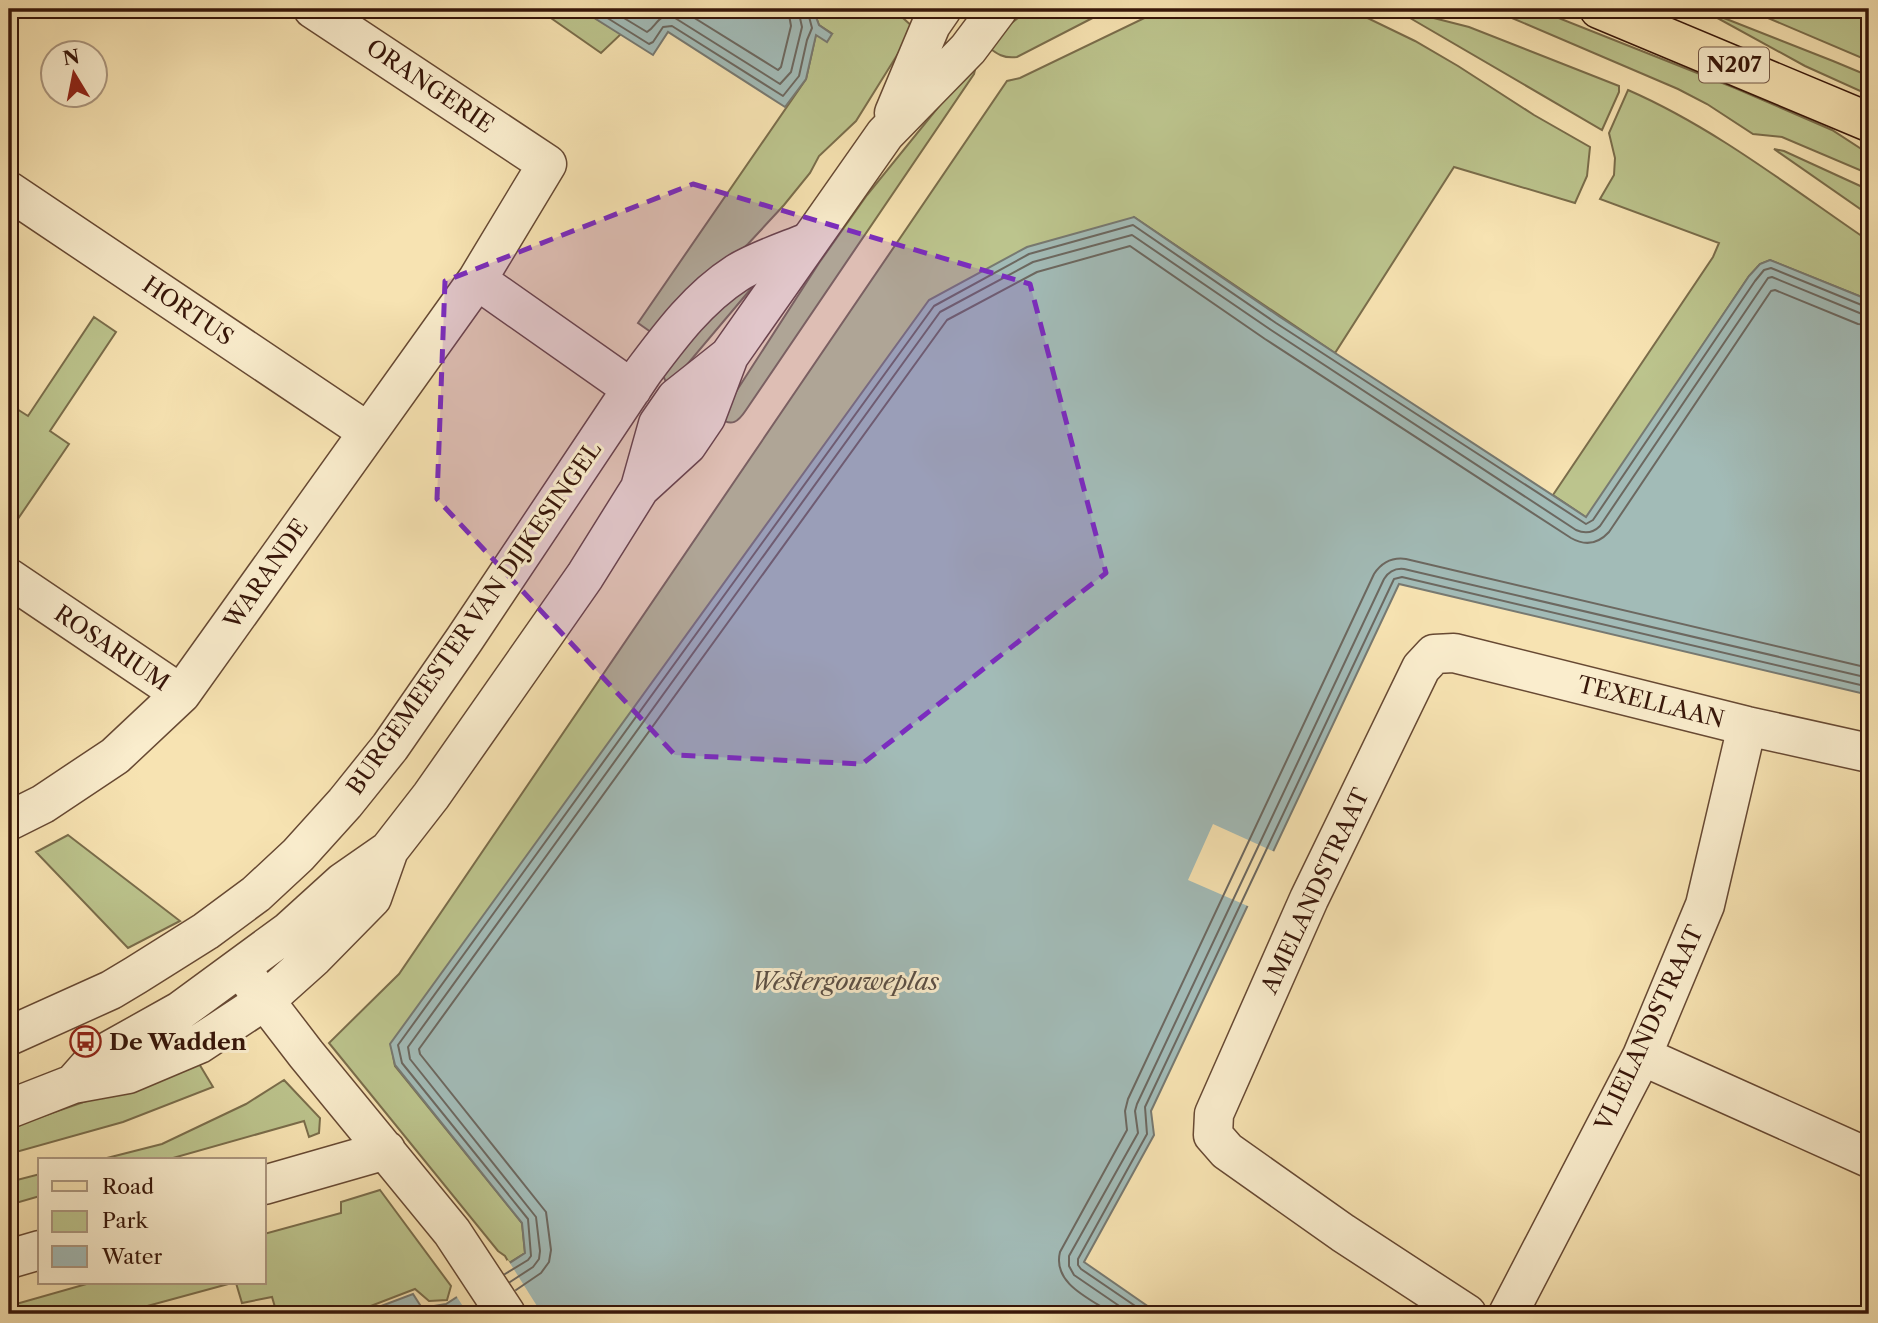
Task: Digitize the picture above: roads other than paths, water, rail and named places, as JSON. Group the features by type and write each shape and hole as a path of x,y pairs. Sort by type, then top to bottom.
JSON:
{"main road":[{"name":"N207","path":"1599,9 1869,122"}],"street":[{"name":"ORANGERIE","path":"313,9 547,164"},
{"path":"885,134 931,25 942,9"},
{"path":"73,1084 96,1058 180,1011 289,930 343,882 389,850 431,796 585,576 640,488 687,445 706,418 729,356 885,134 968,49 998,9"},
{"name":"WARANDE","path":"9,821 43,804 115,756 181,694 477,280 547,164"},
{"name":"HORTUS","path":"9,191 368,432"},
{"name":"BURGEMEESTER VAN DIJKESINGEL","path":"9,1037 111,990 136,975 206,931 256,894 299,855 390,747 669,336 714,290 739,272 808,242"},
{"path":"477,280 632,389"},
{"name":"ROSARIUM","path":"9,578 181,694"},
{"name":"TEXELLAAN","path":"1434,654 1454,653 1869,754"},
{"name":"AMELANDSTRAAT","path":"1434,654 1421,668 1309,899 1214,1114 1213,1135 1227,1151 1333,1226 1467,1314"},
{"name":"VLIELANDSTRAAT","path":"1508,1314 1642,1056 1705,905 1747,726"},
{"path":"9,1109 73,1084 128,1074 199,1044 266,1000 314,957 372,898 389,850"},
{"path":"240,968 306,1054 452,1232 506,1314"},
{"path":"1642,1056 1869,1158"},
{"path":"266,1184 386,1150"},
{"path":"9,1259 38,1251"}],"water":[{"path":"580,9 813,9 819,25 832,34 827,42 816,35 806,79 785,107 668,32 653,55"},
{"name":"Westergouweplas","path":"1134,217 1280,317 1586,517 1749,276 1760,264 1770,260 1869,300 1869,695 1399,584 1151,1111 1154,1135 1084,1262 1159,1314 360,1314 413,1294 422,1308 446,1304 525,1253 522,1223 395,1065 390,1044 929,300 1027,247"}],"place":[{"name":"De Wadden","path":"86,1042"}]}
